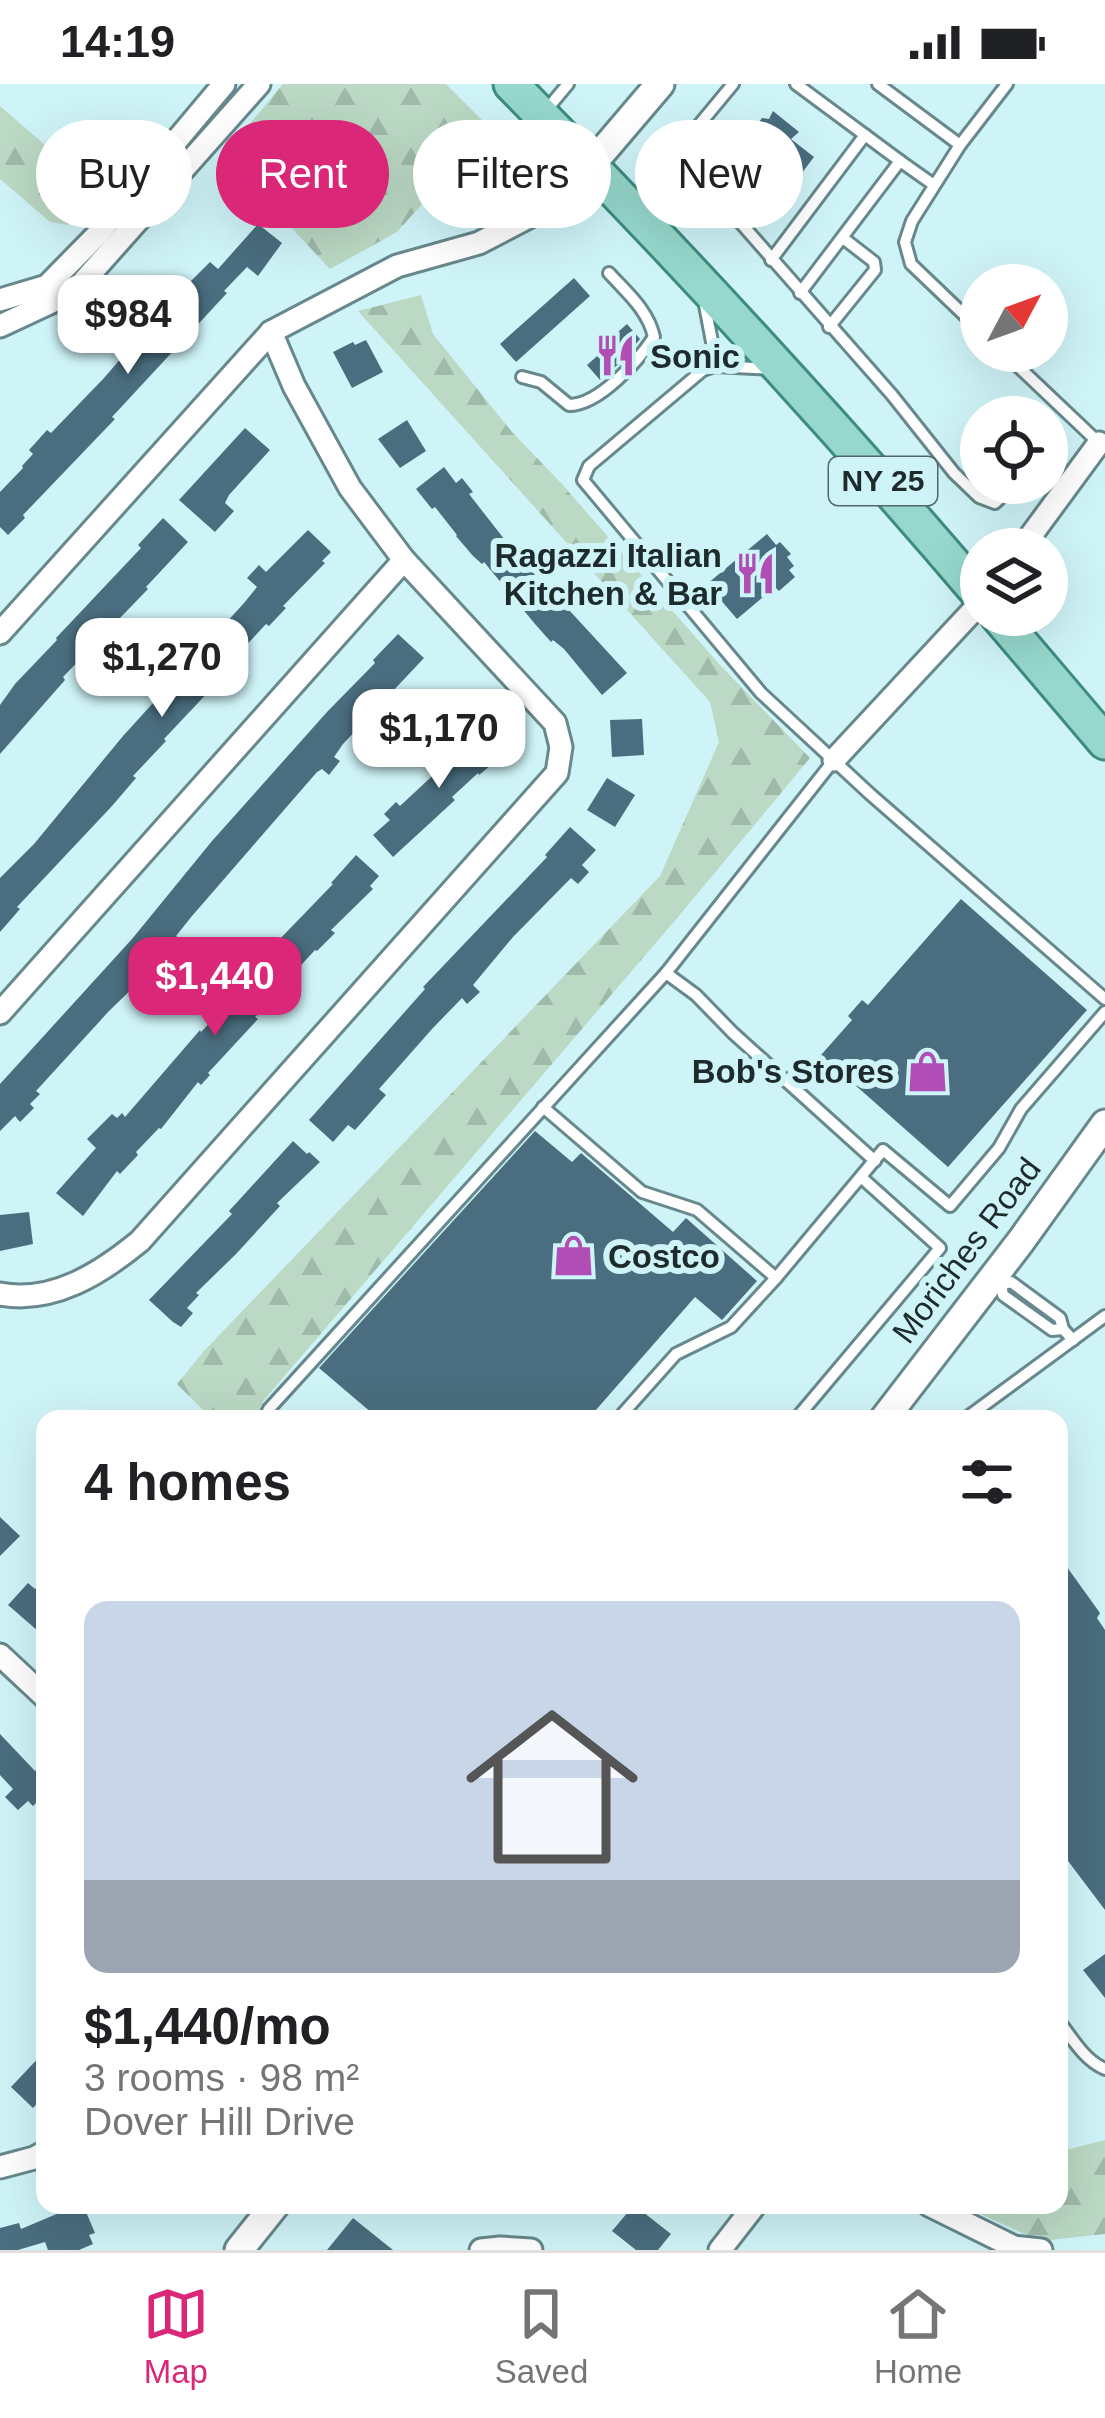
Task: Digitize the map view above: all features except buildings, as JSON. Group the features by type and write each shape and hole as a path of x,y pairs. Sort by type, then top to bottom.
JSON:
{"main road":[{"name":"NY 25","path":"511,84 546,120"},
{"name":"NY 25","path":"611,187 874,470 960,574"},
{"path":"1015,636 1105,742"}],"street":[{"path":"0,300 47,286 98,234 224,84"},
{"path":"0,326 75,291 259,84"},
{"path":"611,142 660,84"},
{"path":"0,633 271,332 397,266 479,243 508,228"},
{"path":"0,1294 61,1290 107,1268 140,1241 557,772 561,747 555,723 404,560 350,488 294,386 271,332"},
{"path":"1038,528 1102,446"},
{"path":"0,1013 404,560"},
{"path":"833,760 960,622"},
{"name":"Moriches Road","path":"891,1410 996,1281 1105,1124"},
{"path":"0,1655 36,1689"},
{"path":"0,2167 36,2155"},
{"path":"239,2250 268,2214"},
{"path":"720,2250 748,2214"},
{"path":"947,2214 1013,2247 1041,2250"},
{"path":"482,2250 531,2250"}],"lane":[{"path":"542,116 568,84"},
{"path":"734,84 675,154 732,213 960,478"},
{"path":"796,84 934,185"},
{"path":"878,84 960,146"},
{"path":"960,311 911,264 905,242 934,185 1007,84"},
{"path":"771,260 866,136"},
{"path":"800,293 900,161"},
{"path":"830,327 875,271 874,262 843,238"},
{"path":"522,377 541,382 569,405 584,405 643,354 654,337 651,324 609,273"},
{"path":"701,284 712,347 703,370"},
{"path":"781,370 703,370 589,466 583,480 761,693 1105,999"},
{"path":"1024,372 1102,446"},
{"path":"268,1410 666,973 833,760"},
{"path":"666,973 696,995 874,1160"},
{"path":"626,1410 676,1354 730,1327 883,1150 950,1206 999,1148 1021,1109 1105,1012"},
{"path":"543,1108 642,1192 698,1210 776,1278"},
{"path":"804,1410 940,1248 861,1177"},
{"path":"996,1281 1011,1282 1060,1318 1073,1340"},
{"path":"977,1410 1105,1316"},
{"path":"1068,2033 1084,2054 1105,2069"}],"green space":[{"path":"283,84 446,84 482,120 413,120 413,214 397,232 330,269 292,228 389,228 389,120 253,120"},
{"path":"0,106 36,137 36,210 0,179"},
{"path":"421,295 433,334 512,432 719,664 810,758 259,1410 203,1410 177,1384 660,876 719,742 710,702 358,311"},
{"path":"1105,2140 1105,2234 1040,2241 981,2214 1068,2214 1068,2149"}],"place":[{"name":"Sonic","path":"616,356"},
{"name":"Ragazzi Italian Kitchen & Bar","path":"756,574"},
{"name":"Bob's Stores","path":"928,1071"},
{"name":"Costco","path":"574,1256"}]}
